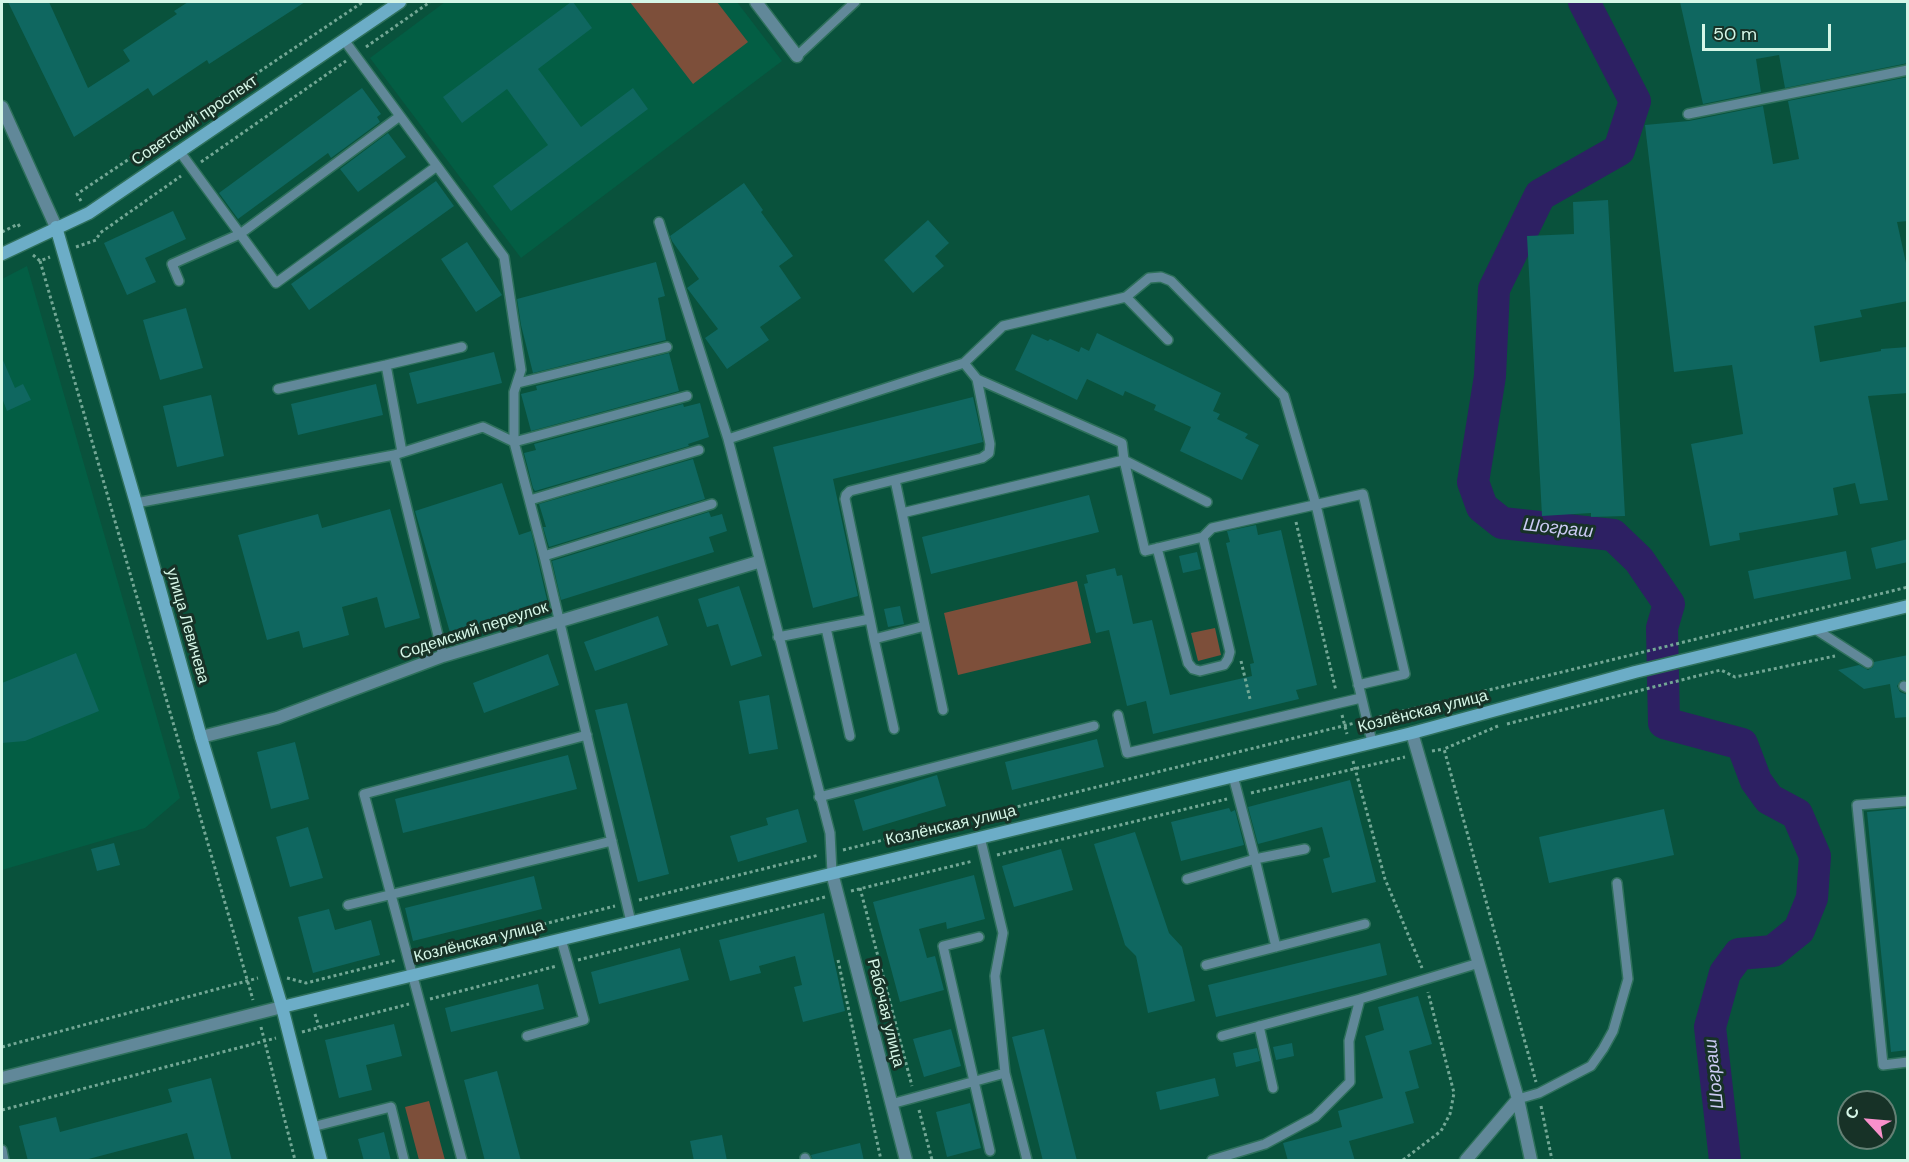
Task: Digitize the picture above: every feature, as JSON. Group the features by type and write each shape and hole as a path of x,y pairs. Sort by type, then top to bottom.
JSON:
{"street":[{"name":"Советский проспект","path":"2,254 89,213 400,2"},
{"path":"756,2 797,56"},
{"name":"улица Левичева","path":"2,107 56,227 64,252 201,736 273,974 321,1161"},
{"name":"Содемский переулок","path":"201,736 277,718 443,656 758,562"},
{"name":"Козлёнская улица","path":"2,1078 257,1013 1412,733 1635,672 1908,606"},
{"path":"1412,733 1518,1099 1531,1161"},
{"name":"Рабочая улица","path":"832,873 906,1161"},
{"path":"1466,1161 1518,1099"}],"lane":[{"path":"797,56 855,2"},
{"path":"344,40 504,257 521,370 514,392 514,442 560,621 631,922"},
{"path":"1688,114 1908,70"},
{"path":"178,281 172,264 240,234 400,116"},
{"path":"180,152 276,284 437,166"},
{"path":"659,222 728,439 830,833 832,873"},
{"path":"728,439 964,363 1003,326 1126,297 1149,278 1161,277 1171,281 1284,396 1316,505 1372,742"},
{"path":"1126,297 1168,340"},
{"path":"278,388 462,347"},
{"path":"518,383 667,347"},
{"path":"964,363 977,379 1122,443 1145,551 1203,537 1212,528 1363,494 1405,674 1358,685"},
{"path":"386,365 398,454 443,656"},
{"path":"894,729 845,499 850,491 982,458 989,453 990,444 977,379"},
{"path":"136,503 398,454 483,427 514,442 687,396"},
{"path":"530,500 699,450"},
{"path":"902,513 1124,460 1207,502"},
{"path":"895,480 943,710"},
{"path":"544,556 712,504"},
{"path":"1157,548 1190,666 1200,671 1224,665 1230,652 1203,537"},
{"path":"778,637 870,619"},
{"path":"874,639 925,626"},
{"path":"826,628 850,736"},
{"path":"1815,629 1868,663"},
{"path":"1118,715 1127,753 1361,698"},
{"path":"819,796 1094,726"},
{"path":"462,1161 364,794 587,735"},
{"path":"1233,776 1276,947"},
{"path":"1908,801 1857,805 1883,1065 1908,1062"},
{"path":"980,837 1003,933 995,976 1005,1072 1027,1161"},
{"path":"348,905 612,840"},
{"path":"1187,879 1305,849"},
{"path":"1518,1099 1539,1093 1590,1066 1613,1031 1628,979 1617,883"},
{"path":"1206,965 1365,924"},
{"path":"979,937 943,946 990,1151"},
{"path":"527,1036 584,1020 561,939"},
{"path":"1222,1036 1360,999 1479,963"},
{"path":"1212,1161 1265,1144 1315,1117 1350,1083 1349,1041 1360,999"},
{"path":"1259,1026 1273,1088"},
{"path":"891,1104 1005,1072"},
{"path":"312,1127 391,1107 404,1161"},
{"path":"2,1150 4,1161"}],"path":[{"path":"77,194 363,2"},
{"path":"40,261 96,240 100,233 354,55 424,3 430,2"},
{"path":"2,232 18,224"},
{"path":"33,255 40,261 248,981 296,1161"},
{"path":"1293,510 1355,769"},
{"path":"2,1047 273,974 306,983 1908,587"},
{"path":"1230,652 1238,650 1250,699"},
{"path":"2,1110 860,888 1418,755 1444,748 1496,727 1721,670 1735,677 1852,652"},
{"path":"1444,748 1539,1093 1552,1161"},
{"path":"814,856 819,876"},
{"path":"860,888 932,1161"},
{"path":"836,954 881,1161"}],"shaded area":[{"path":"445,2 737,2 782,61 521,258 370,58"},
{"path":"630,2 717,2 748,42 693,84"},
{"path":"27,266 180,798 145,828 2,870 2,279"},
{"path":"1077,581 1091,643 958,675 944,613"},
{"path":"1215,628 1221,655 1198,661 1191,633"},
{"path":"429,1101 445,1160 419,1160 405,1107"}],"building":[{"path":"8,2 49,2 88,88 130,61 123,50 177,14 174,11 188,2 305,2 209,64 207,60 153,96 148,88 74,137"},
{"path":"571,2 592,28 538,69 581,127 633,88 648,109 511,211 493,186 548,145 507,89 462,123 443,97"},
{"path":"1680,2 1908,2 1908,63 1785,88 1779,55 1756,59 1761,92 1703,104"},
{"path":"1908,77 1908,221 1897,222 1908,272 1908,301 1860,310 1862,317 1814,326 1820,362 1881,351 1881,349 1908,347 1908,393 1868,396 1888,500 1860,504 1855,483 1833,488 1838,515 1739,533 1740,540 1710,546 1691,444 1743,434 1732,365 1674,372 1645,125 1689,121 1763,106 1773,164 1799,159 1788,101"},
{"path":"362,88 381,114 377,117 380,122 331,158 328,153 238,219 219,193"},
{"path":"388,133 406,157 358,192 340,169"},
{"path":"436,181 454,206 309,310 291,284"},
{"path":"744,183 763,210 761,212 793,256 779,266 801,298 760,327 769,340 727,369 705,338 718,329 687,288 699,279 670,236"},
{"path":"1608,200 1625,516 1591,517 1591,513 1542,516 1527,236 1574,234 1573,202"},
{"path":"173,211 186,239 145,258 156,282 127,295 104,243"},
{"path":"928,220 949,243 935,256 944,266 913,293 884,260"},
{"path":"467,242 502,295 476,312 441,259"},
{"path":"656,262 665,296 658,298 666,340 533,373 517,299"},
{"path":"186,308 203,368 160,380 143,320"},
{"path":"1097,333 1221,393 1213,411 1220,414 1217,419 1248,434 1245,438 1259,445 1242,480 1180,451 1191,427 1154,410 1156,405 1125,391 1123,396 1087,379 1077,400 1015,370 1032,334 1079,352 1081,347 1089,351"},
{"path":"494,352 502,383 417,404 409,373"},
{"path":"669,353 679,391 531,431 521,394 537,390 536,386"},
{"path":"2,358 15,388 23,384 31,400 7,411 2,398"},
{"path":"376,384 383,415 298,435 291,404"},
{"path":"211,395 224,456 177,467 163,406"},
{"path":"973,397 983,442 833,479 858,596 813,608 773,447"},
{"path":"700,403 709,437 688,444 689,446 535,491 533,488 524,453 536,450 534,444 683,404 684,407"},
{"path":"693,459 705,499 549,547 539,504"},
{"path":"502,483 519,535 531,531 547,607 451,636 415,511"},
{"path":"1089,495 1099,532 931,574 922,537"},
{"path":"390,509 420,618 385,628 377,597 342,607 349,635 303,648 299,631 267,640 238,535 318,514 322,528"},
{"path":"709,512 711,517 722,514 727,531 709,537 714,552 561,600 552,561"},
{"path":"1256,525 1258,535 1281,530 1317,685 1296,690 1299,699 1153,734 1146,701 1127,706 1109,630 1096,633 1084,584 1088,583 1086,575 1115,568 1117,576 1122,575 1133,624 1152,620 1170,695 1252,676 1250,664 1254,663 1226,543 1230,542 1227,531"},
{"path":"1908,539 1908,562 1876,569 1871,548"},
{"path":"1846,551 1851,579 1754,599 1748,571"},
{"path":"1197,552 1201,569 1183,573 1179,556"},
{"path":"739,586 762,656 731,666 718,624 707,627 698,599"},
{"path":"900,606 904,624 888,627 884,609"},
{"path":"658,616 668,645 595,671 584,642"},
{"path":"76,653 99,711 25,741 2,743 2,683"},
{"path":"548,654 559,685 484,713 473,683"},
{"path":"1908,655 1908,680 1901,680 1897,686 1900,692 1908,695 1908,717 1895,718 1890,684 1864,689 1838,670 1859,665 1868,670 1873,667 1874,662"},
{"path":"769,695 778,749 749,754 739,701"},
{"path":"627,703 669,874 638,882 595,710"},
{"path":"1097,739 1104,767 1012,790 1005,762"},
{"path":"295,742 309,799 271,809 257,752"},
{"path":"568,755 577,789 403,833 395,799"},
{"path":"937,775 946,806 863,831 854,800"},
{"path":"1350,780 1376,882 1332,893 1323,859 1330,857 1322,827 1258,844 1248,807"},
{"path":"1229,808 1231,812 1235,810 1244,845 1181,861 1171,822"},
{"path":"1908,808 1908,1050 1891,1052 1867,812"},
{"path":"798,809 807,842 738,862 730,836 768,825 766,818"},
{"path":"1664,809 1674,855 1549,883 1539,837"},
{"path":"308,827 323,878 290,887 276,837"},
{"path":"1135,832 1169,933 1182,947 1195,1001 1148,1013 1136,956 1125,945 1094,844"},
{"path":"114,843 120,865 97,871 91,849"},
{"path":"1061,849 1073,890 1014,907 1002,866"},
{"path":"974,875 985,919 947,929 946,922 919,929 927,958 935,956 944,990 900,1002 873,902"},
{"path":"534,876 542,909 413,941 405,908"},
{"path":"329,909 335,930 371,920 380,955 313,973 298,917"},
{"path":"824,913 845,1011 803,1022 794,987 802,985 795,956 759,966 761,973 730,981 719,940"},
{"path":"1380,943 1387,975 1216,1017 1208,985"},
{"path":"680,948 689,980 599,1004 591,972"},
{"path":"538,984 544,1009 451,1032 445,1008"},
{"path":"1418,996 1432,1044 1409,1051 1419,1088 1405,1092 1414,1123 1349,1141 1355,1161 1288,1161 1283,1143 1342,1127 1338,1111 1383,1098 1365,1036 1384,1030 1378,1007"},
{"path":"394,1024 402,1056 366,1065 372,1090 339,1098 325,1040"},
{"path":"951,1029 961,1066 924,1077 913,1039"},
{"path":"1044,1029 1077,1161 1043,1161 1012,1037"},
{"path":"1292,1043 1294,1056 1276,1060 1273,1047"},
{"path":"1257,1048 1260,1061 1236,1067 1233,1053"},
{"path":"497,1071 521,1161 485,1161 464,1080"},
{"path":"211,1078 232,1161 195,1161 187,1133 81,1161 28,1161 19,1126 56,1117 60,1132 172,1102 168,1089"},
{"path":"1215,1078 1219,1096 1160,1110 1156,1092"},
{"path":"970,1103 981,1148 947,1157 936,1112"},
{"path":"384,1132 391,1161 364,1161 358,1139"},
{"path":"722,1135 727,1161 694,1161 690,1141"},
{"path":"860,1143 864,1161 813,1161 811,1155"}],"waterway":[{"name":"Шограш","path":"1584,2 1635,101 1619,150 1540,195 1494,289 1490,376 1473,482 1482,507 1502,523 1613,535 1639,560 1669,604 1662,628 1664,723 1742,744 1756,781 1769,799 1797,814 1815,856 1812,898 1799,930 1773,951 1739,954 1725,973 1710,1027 1725,1160"}]}
